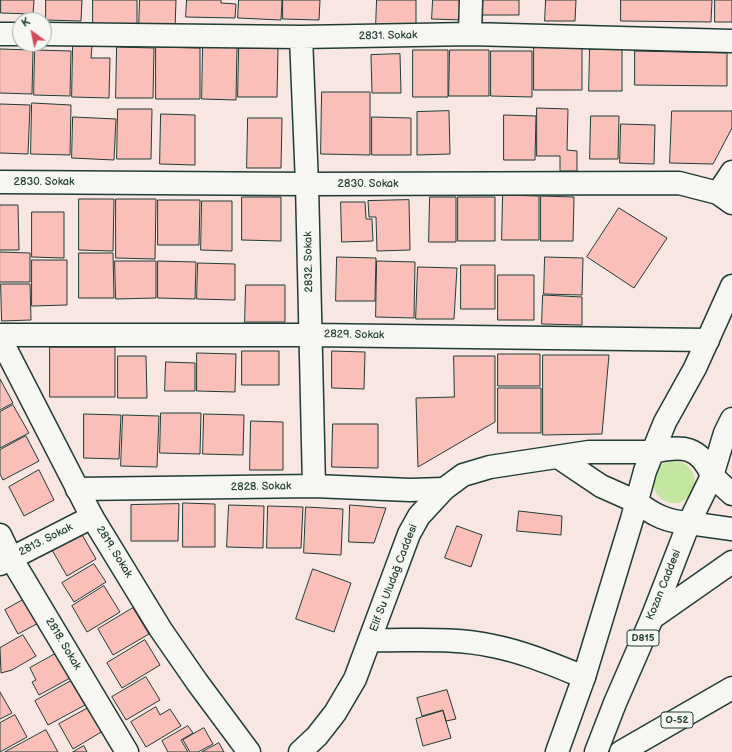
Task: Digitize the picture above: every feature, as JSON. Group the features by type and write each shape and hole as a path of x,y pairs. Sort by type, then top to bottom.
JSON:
{"main road":[{"path":"470,34 471,0"},
{"path":"0,34 12,34"},
{"name":"2831. Sokak","path":"52,34 301,37 470,34 732,41"},
{"name":"2832. Sokak","path":"301,37 307,184 314,486"},
{"path":"725,198 732,172"},
{"name":"2830. Sokak","path":"0,182 307,184 679,183 725,198"},
{"path":"557,752 584,677 649,462 665,422 696,368 732,286"},
{"name":"2829. Sokak","path":"0,335 311,335 708,340"},
{"name":"2819. Sokak","path":"0,338 92,517 161,630 197,682 249,752"},
{"name":"Kozan Caddesi","path":"596,752 614,703 652,618 689,523 712,476 725,433 732,419"},
{"path":"649,462 677,447 689,450 700,456 708,465 712,476 732,494"},
{"name":"Elif Su Uludağ Caddesi","path":"300,752 317,736 335,713 355,679 409,534 419,516 444,489 463,475 490,467 589,452 649,462"},
{"path":"558,457 602,486 637,502 656,516 667,520 732,529"},
{"name":"2828. Sokak","path":"77,489 314,486 410,490 444,489"},
{"name":"2813. Sokak","path":"6,561 92,517"},
{"name":"2818. Sokak","path":"0,535 6,561 127,752"},
{"path":"652,618 732,562"},
{"path":"370,640 457,641 493,646 533,658 584,677"},
{"name":"O-52","path":"621,752 732,688"}],"green space":[{"path":"670,461 678,461 686,464 692,470 695,482 692,494 686,500 678,503 670,503 662,500 656,494 653,486 653,478 656,470 662,464"}],"building":[{"path":"1,0 34,0 33,12 1,13"},
{"path":"46,0 82,0 81,21 52,20 52,12 46,12"},
{"path":"93,0 137,0 137,28 93,28"},
{"path":"140,0 176,0 175,29 139,28"},
{"path":"187,0 221,0 221,3 236,4 235,18 186,17"},
{"path":"239,0 282,0 281,20 238,18"},
{"path":"283,0 320,0 319,20 283,19"},
{"path":"377,0 416,0 416,26 376,26"},
{"path":"433,0 464,0 464,20 432,19"},
{"path":"483,0 519,0 519,15 483,15"},
{"path":"546,0 576,0 575,21 545,21"},
{"path":"621,0 712,0 711,22 621,21"},
{"path":"715,0 732,0 732,22 715,22"},
{"path":"73,46 92,46 91,58 110,58 109,98 72,97"},
{"path":"534,46 582,46 582,90 534,90"},
{"path":"117,47 154,48 153,98 116,98"},
{"path":"156,47 200,48 200,99 156,99"},
{"path":"203,47 237,47 236,100 202,99"},
{"path":"239,48 278,48 277,97 238,97"},
{"path":"0,49 12,49 12,52 33,52 32,94 0,93"},
{"path":"590,49 622,49 622,91 589,91"},
{"path":"413,50 448,50 448,97 413,97"},
{"path":"450,50 489,50 489,96 449,96"},
{"path":"71,51 70,96 34,95 35,52"},
{"path":"491,51 532,51 532,97 491,96"},
{"path":"635,51 727,53 727,86 635,85"},
{"path":"400,54 401,93 372,93 371,55"},
{"path":"322,92 370,92 370,155 321,154"},
{"path":"32,103 71,105 70,155 31,154"},
{"path":"0,104 30,105 28,154 0,153"},
{"path":"537,108 568,109 567,150 577,151 577,171 560,171 560,156 537,156"},
{"path":"118,109 152,109 151,159 117,159"},
{"path":"449,111 450,154 417,155 417,112"},
{"path":"672,111 732,111 732,128 713,164 670,163"},
{"path":"161,114 195,115 195,165 160,164"},
{"path":"504,115 536,116 535,160 504,160"},
{"path":"591,116 619,116 618,159 590,159"},
{"path":"73,117 116,119 114,160 72,158"},
{"path":"372,117 411,118 411,155 372,155"},
{"path":"248,118 282,118 281,168 247,168"},
{"path":"621,124 655,125 654,164 620,163"},
{"path":"503,195 539,196 539,240 502,240"},
{"path":"541,196 574,197 573,241 541,241"},
{"path":"242,197 281,197 281,241 242,240"},
{"path":"430,197 456,197 456,242 429,242"},
{"path":"458,197 495,197 495,241 458,241"},
{"path":"79,199 114,199 113,251 79,250"},
{"path":"116,199 156,199 155,259 116,258"},
{"path":"158,200 200,200 199,245 158,245"},
{"path":"409,200 410,250 377,251 376,217 369,217 368,201"},
{"path":"202,201 232,201 232,251 201,250"},
{"path":"341,202 365,202 366,219 372,219 373,241 342,242"},
{"path":"0,205 18,205 19,250 0,250"},
{"path":"619,208 667,238 634,288 587,257"},
{"path":"32,212 64,212 64,258 32,257"},
{"path":"0,252 30,253 30,282 0,282"},
{"path":"79,253 113,253 114,298 79,298"},
{"path":"337,257 376,258 375,301 336,301"},
{"path":"545,257 583,258 582,295 544,294"},
{"path":"32,260 67,260 67,305 32,306"},
{"path":"115,261 156,261 156,298 116,299"},
{"path":"158,261 196,262 195,299 158,298"},
{"path":"377,261 415,262 414,318 376,317"},
{"path":"198,263 235,264 235,300 197,299"},
{"path":"461,265 495,265 495,309 461,309"},
{"path":"418,267 457,268 454,319 416,319"},
{"path":"498,275 534,275 534,320 498,320"},
{"path":"1,284 30,284 31,320 2,321"},
{"path":"246,285 285,285 285,322 245,322"},
{"path":"543,295 582,297 582,325 542,324"},
{"path":"50,347 115,347 115,397 50,397"},
{"path":"242,351 279,351 279,385 242,385"},
{"path":"332,351 365,352 364,389 332,388"},
{"path":"197,353 236,354 235,392 197,391"},
{"path":"498,354 540,354 540,386 498,386"},
{"path":"543,355 609,355 602,434 543,435"},
{"path":"118,356 146,356 147,398 118,398"},
{"path":"454,356 495,356 495,422 418,467 416,398 454,397"},
{"path":"166,362 195,363 195,391 165,391"},
{"path":"0,379 13,403 0,410"},
{"path":"498,388 541,388 541,433 498,433"},
{"path":"13,405 29,433 0,448 0,412"},
{"path":"161,413 201,413 200,454 160,453"},
{"path":"84,414 121,415 119,459 84,458"},
{"path":"204,414 244,415 243,455 203,454"},
{"path":"123,415 159,416 157,467 121,466"},
{"path":"251,421 283,422 283,470 250,470"},
{"path":"333,424 378,424 378,468 332,467"},
{"path":"26,436 39,461 3,480 0,474 0,450"},
{"path":"39,470 54,500 24,516 9,487"},
{"path":"183,503 215,504 215,547 183,547"},
{"path":"179,504 178,541 131,541 131,505"},
{"path":"229,505 264,506 263,548 227,547"},
{"path":"350,505 386,508 374,543 349,542"},
{"path":"268,506 303,507 301,548 267,548"},
{"path":"306,507 343,509 341,555 304,553"},
{"path":"519,511 562,516 561,535 517,531"},
{"path":"457,526 482,535 471,567 445,558"},
{"path":"81,533 96,559 67,576 52,550"},
{"path":"94,564 106,582 74,602 62,583"},
{"path":"313,569 351,583 334,632 296,619"},
{"path":"104,586 120,612 87,632 72,606"},
{"path":"30,596 44,620 18,634 5,610"},
{"path":"133,608 149,634 113,655 98,629"},
{"path":"23,635 36,656 12,670 1,673 0,648"},
{"path":"145,640 160,665 122,688 107,663"},
{"path":"57,653 70,678 39,695 32,682 36,680 30,668"},
{"path":"146,677 160,700 126,720 112,697"},
{"path":"71,681 85,705 48,725 35,701"},
{"path":"447,690 456,719 446,721 443,710 422,716 417,698"},
{"path":"0,692 12,713 0,719"},
{"path":"90,707 103,731 73,749 59,724"},
{"path":"156,707 160,715 170,709 181,726 146,747 131,722"},
{"path":"443,711 451,738 423,746 416,719"},
{"path":"15,715 27,737 0,752 0,723"},
{"path":"188,726 193,733 181,740 188,752 168,752 162,741"},
{"path":"204,728 213,744 198,752 190,752 183,740"},
{"path":"46,730 58,752 5,752"},
{"path":"219,743 224,752 202,752"},
{"path":"84,746 87,752 73,752"}]}
